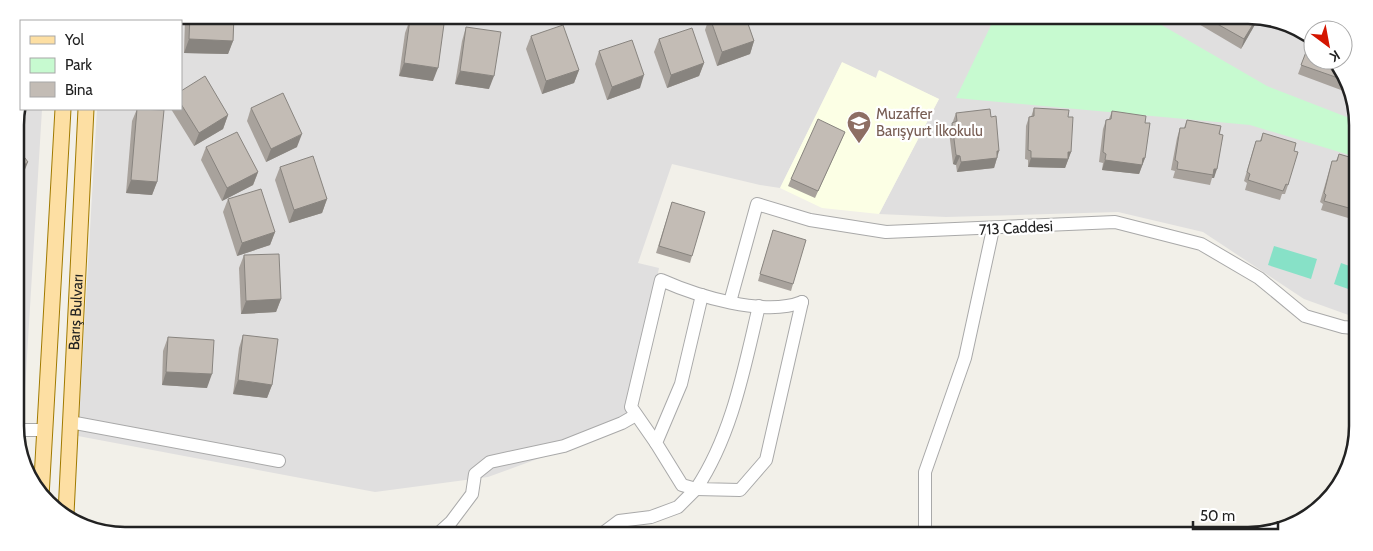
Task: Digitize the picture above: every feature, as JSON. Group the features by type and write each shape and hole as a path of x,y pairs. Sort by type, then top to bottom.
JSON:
{"main road":[{"name":"Barış Bulvarı","path":"42,483 64,110"},
{"name":"Barış Bulvarı","path":"66,508 86,110"}],"street":[{"name":"713 Caddesi","path":"730,302 757,204 810,220 886,232 993,229 1115,222 1201,244 1258,278 1305,316 1349,328"},
{"path":"925,527 926,472 965,358 993,229"},
{"path":"661,280 685,290 730,302 748,306 759,306 794,305 802,302 766,460 740,490 696,490 682,485 632,407 661,280"},
{"path":"656,443 681,384 702,295"},
{"path":"612,527 619,522 651,516 678,507 696,490 712,464 737,399 759,306"},
{"path":"446,527 452,522 472,494 475,474 490,462 564,446 622,423 636,414"},
{"path":"70,422 279,461"},
{"path":"24,430 45,430"}],"shaded area":[{"path":"182,24 1255,24 1281,29 1303,40 1303,70 1333,70 1339,80 1347,105 1349,124 1349,315 1304,299 1203,232 1118,212 946,217 879,214 939,99 878,71 876,78 842,63 780,188 672,164 638,263 659,268 627,426 488,477 375,492 78,436 97,110 182,110"},
{"name":"Muzaffer Barışyurt İlkokulu","path":"842,62 876,78 879,70 939,99 879,214 822,208 780,188"},
{"path":"25,110 42,110 24,406 24,118"}],"green space":[{"path":"992,24 1160,24 1267,86 1349,118 1349,155 1250,125 956,98"},
{"path":"1274,246 1317,259 1311,279 1268,265"},
{"path":"1341,263 1349,266 1349,289 1334,284"}],"building":[{"path":"190,24 234,24 233,41 189,39"},
{"path":"409,24 444,24 438,68 404,63"},
{"path":"712,24 748,24 754,41 722,52"},
{"path":"1217,24 1253,24 1244,39"},
{"path":"563,25 579,70 546,81 531,36"},
{"path":"466,27 501,32 494,76 460,71"},
{"path":"692,28 704,63 671,75 659,39"},
{"path":"632,40 644,75 612,87 599,51"},
{"path":"1315,70 1333,70 1338,78"},
{"path":"205,76 228,115 199,133 182,106 182,90"},
{"path":"283,93 302,134 271,149 251,108"},
{"path":"1034,108 1069,110 1068,117 1073,117 1071,152 1068,152 1068,159 1031,158 1031,151 1028,150 1029,117 1034,116"},
{"path":"990,109 991,117 996,116 999,151 997,151 997,158 961,162 960,156 956,155 952,123 957,121 956,113"},
{"path":"137,110 164,110 157,182 131,180"},
{"path":"1112,111 1146,116 1145,123 1150,123 1145,158 1143,158 1142,165 1105,160 1106,154 1103,152 1106,120 1111,119"},
{"path":"818,119 845,132 818,191 791,179"},
{"path":"1187,120 1221,126 1219,134 1223,135 1217,169 1214,169 1213,175 1177,169 1178,162 1175,160 1180,128 1185,128"},
{"path":"237,132 258,172 227,188 206,147"},
{"path":"1263,133 1296,143 1294,151 1298,152 1288,185 1286,184 1283,191 1248,180 1250,174 1247,172 1256,141 1261,141"},
{"path":"1339,154 1349,157 1349,208 1324,201 1326,195 1324,193 1332,161 1337,161"},
{"path":"313,156 327,199 294,210 280,167"},
{"path":"24,157 28,162 24,165"},
{"path":"261,189 275,232 242,243 228,199"},
{"path":"672,202 705,212 692,256 659,246"},
{"path":"773,230 806,240 793,284 760,274"},
{"path":"279,254 281,299 246,301 244,255"},
{"path":"243,335 278,339 272,385 238,380"},
{"path":"168,337 214,340 212,374 166,372"}],"place":[{"name":"Muzaffer Barışyurt İlkokulu","path":"859,144"}]}
